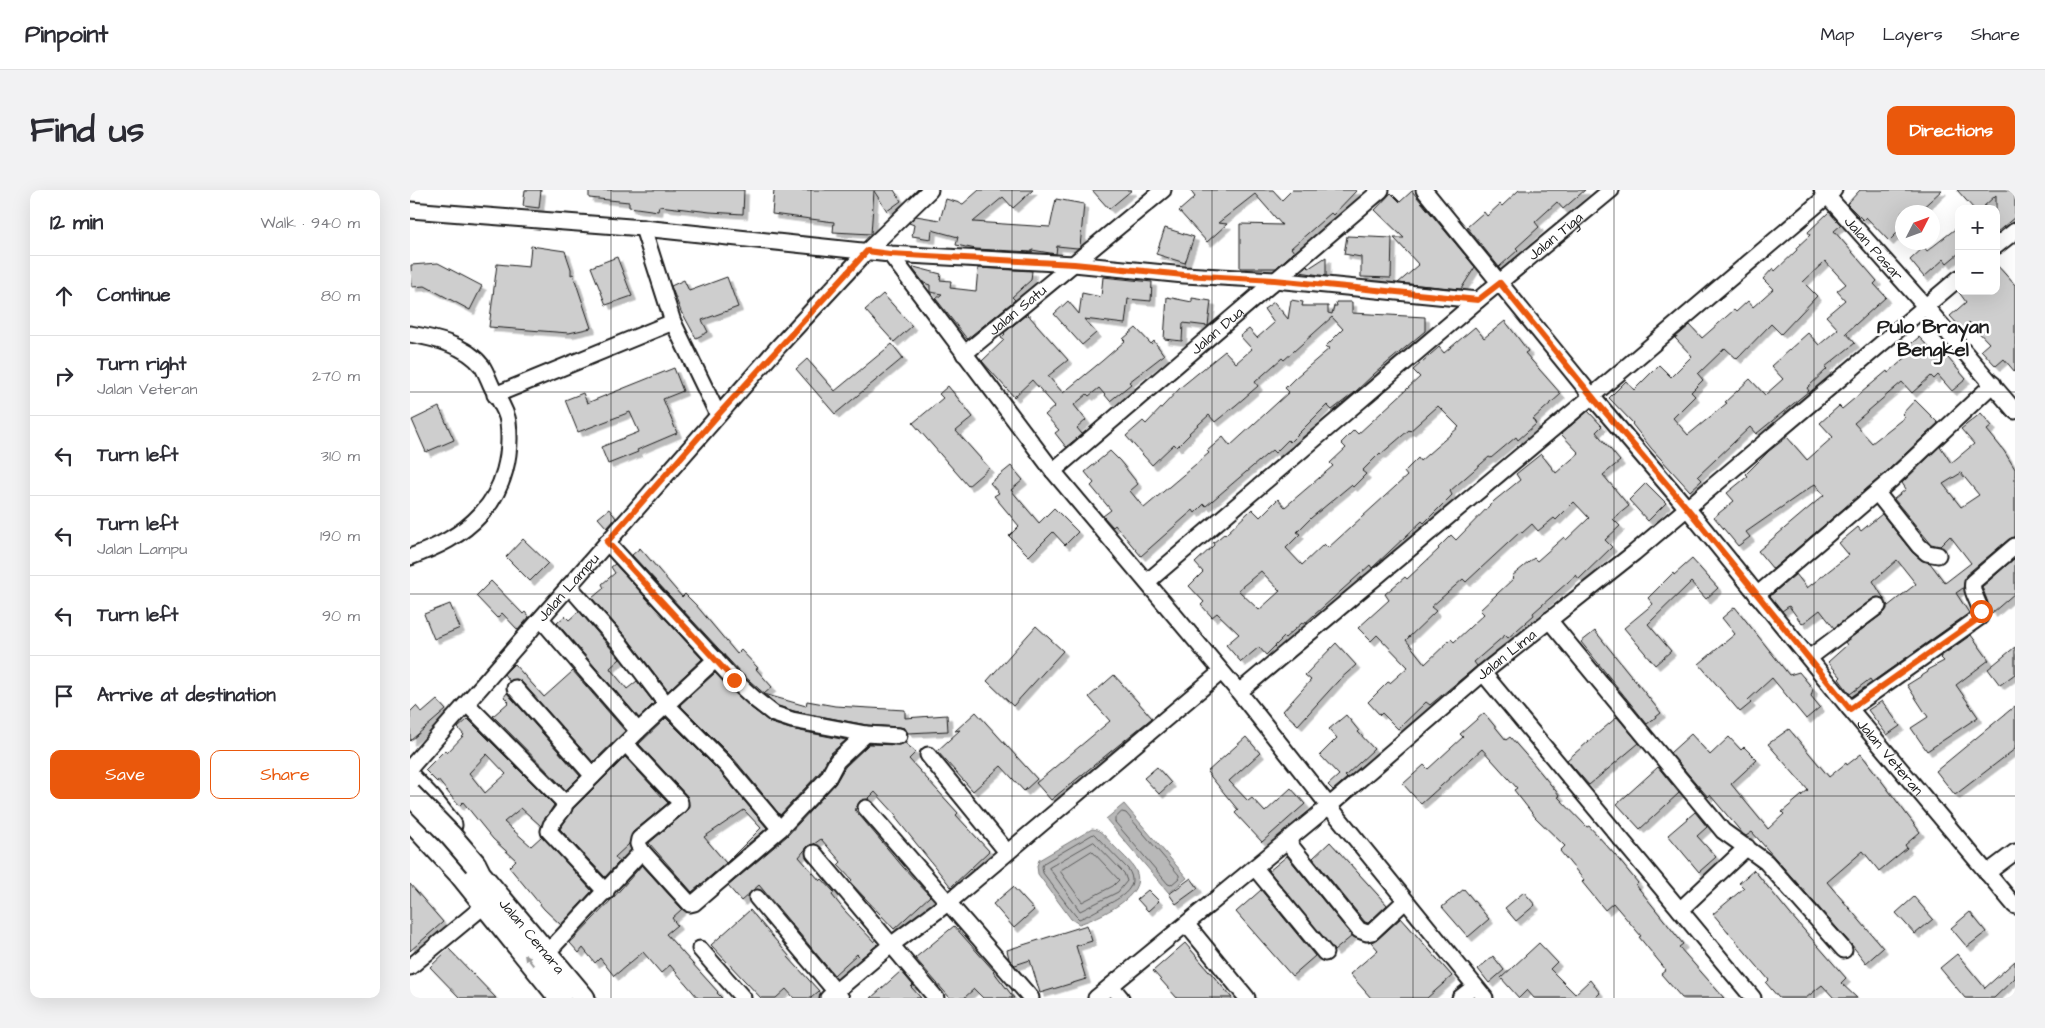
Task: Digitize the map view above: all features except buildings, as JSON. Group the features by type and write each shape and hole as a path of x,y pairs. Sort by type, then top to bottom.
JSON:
{"highway":[{"name":"Jalan Cemara","path":"410,778 431,800 461,839 471,874 485,905 561,990 584,998"},
{"path":"410,794 451,836 471,874"},
{"path":"410,820 471,874"},
{"name":"Jalan Cemara","path":"410,832 428,851 471,874 547,953 561,990"}],"street":[{"name":"Jalan Lampu","path":"410,768 718,415 867,251 930,190"},
{"name":"Jalan Satu","path":"964,354 1163,190"},
{"name":"Jalan Dua","path":"1053,471 1381,190"},
{"name":"Jalan Veteran","path":"1424,190 1592,396 1687,508 1850,709 2015,906"},
{"name":"Jalan Tiga","path":"1147,582 1478,300 1611,190"},
{"path":"1239,692 1592,396 1827,192"},
{"name":"Jalan Pasar","path":"1827,192 2015,411"},
{"path":"410,210 643,228 890,254 1074,264 1184,275 1275,280 1478,300"},
{"path":"643,228 673,322 718,415"},
{"path":"2000,243 2015,231"},
{"path":"890,254 1053,471 1239,692 1405,901 1485,998"},
{"name":"Jalan Lima","path":"1096,998 1287,842 1483,673 1634,554 1955,281"},
{"path":"495,395 673,322"},
{"path":"410,334 436,340 467,354 482,366 508,420 504,477 495,496 482,514 459,535 434,548 410,557"},
{"path":"1757,595 1876,493 1993,384"},
{"path":"1876,493 1919,546 1926,553 1938,555"},
{"path":"607,542 741,687 774,714 792,720 866,734 899,736"},
{"path":"1850,709 1980,617 1981,611 1972,589 1973,582 2015,546"},
{"path":"569,586 621,645 667,705 727,766 780,829"},
{"path":"1809,658 1878,606"},
{"path":"541,619 638,731"},
{"path":"1549,620 1723,832 1766,862 1844,950"},
{"path":"606,892 549,831 564,805 638,731 716,659"},
{"path":"757,898 835,996 892,945 949,902 1221,672"},
{"path":"1483,673 1753,998"},
{"path":"515,688 593,776"},
{"path":"467,704 563,801 564,805"},
{"path":"626,744 680,802 680,805 639,839 638,844 642,851 690,904 694,903 730,873 780,829 828,778 837,761 866,734"},
{"path":"928,756 1007,852"},
{"path":"866,808 1031,998"},
{"path":"1287,842 1359,930 1364,933 1372,932 1405,901"},
{"path":"1680,910 1746,847"},
{"path":"547,953 606,892 642,851"},
{"path":"1987,874 2015,852"},
{"path":"814,854 936,998"},
{"path":"1255,868 1325,953"},
{"path":"410,968 485,905"},
{"path":"1187,925 1247,998"},
{"path":"700,949 743,998"},
{"path":"1111,986 1121,998"},
{"path":"1460,998 1475,986"}],"water":[{"path":"1124,804 1187,878 1169,893 1106,819"},
{"path":"1092,829 1101,832 1128,860 1136,871 1138,880 1135,889 1119,905 1098,917 1079,924 1071,919 1038,874 1037,866 1039,860"}],"district":[{"name":"Pulo Brayan Bengkel","path":"1933,338"}],"route":[{"path":"734,680 607,542 779,346 867,251 890,254 1074,264 1184,275 1275,280 1478,300 1500,283 1595,400 1687,508 1850,709 1975,621 1980,617 1981,611"}]}
